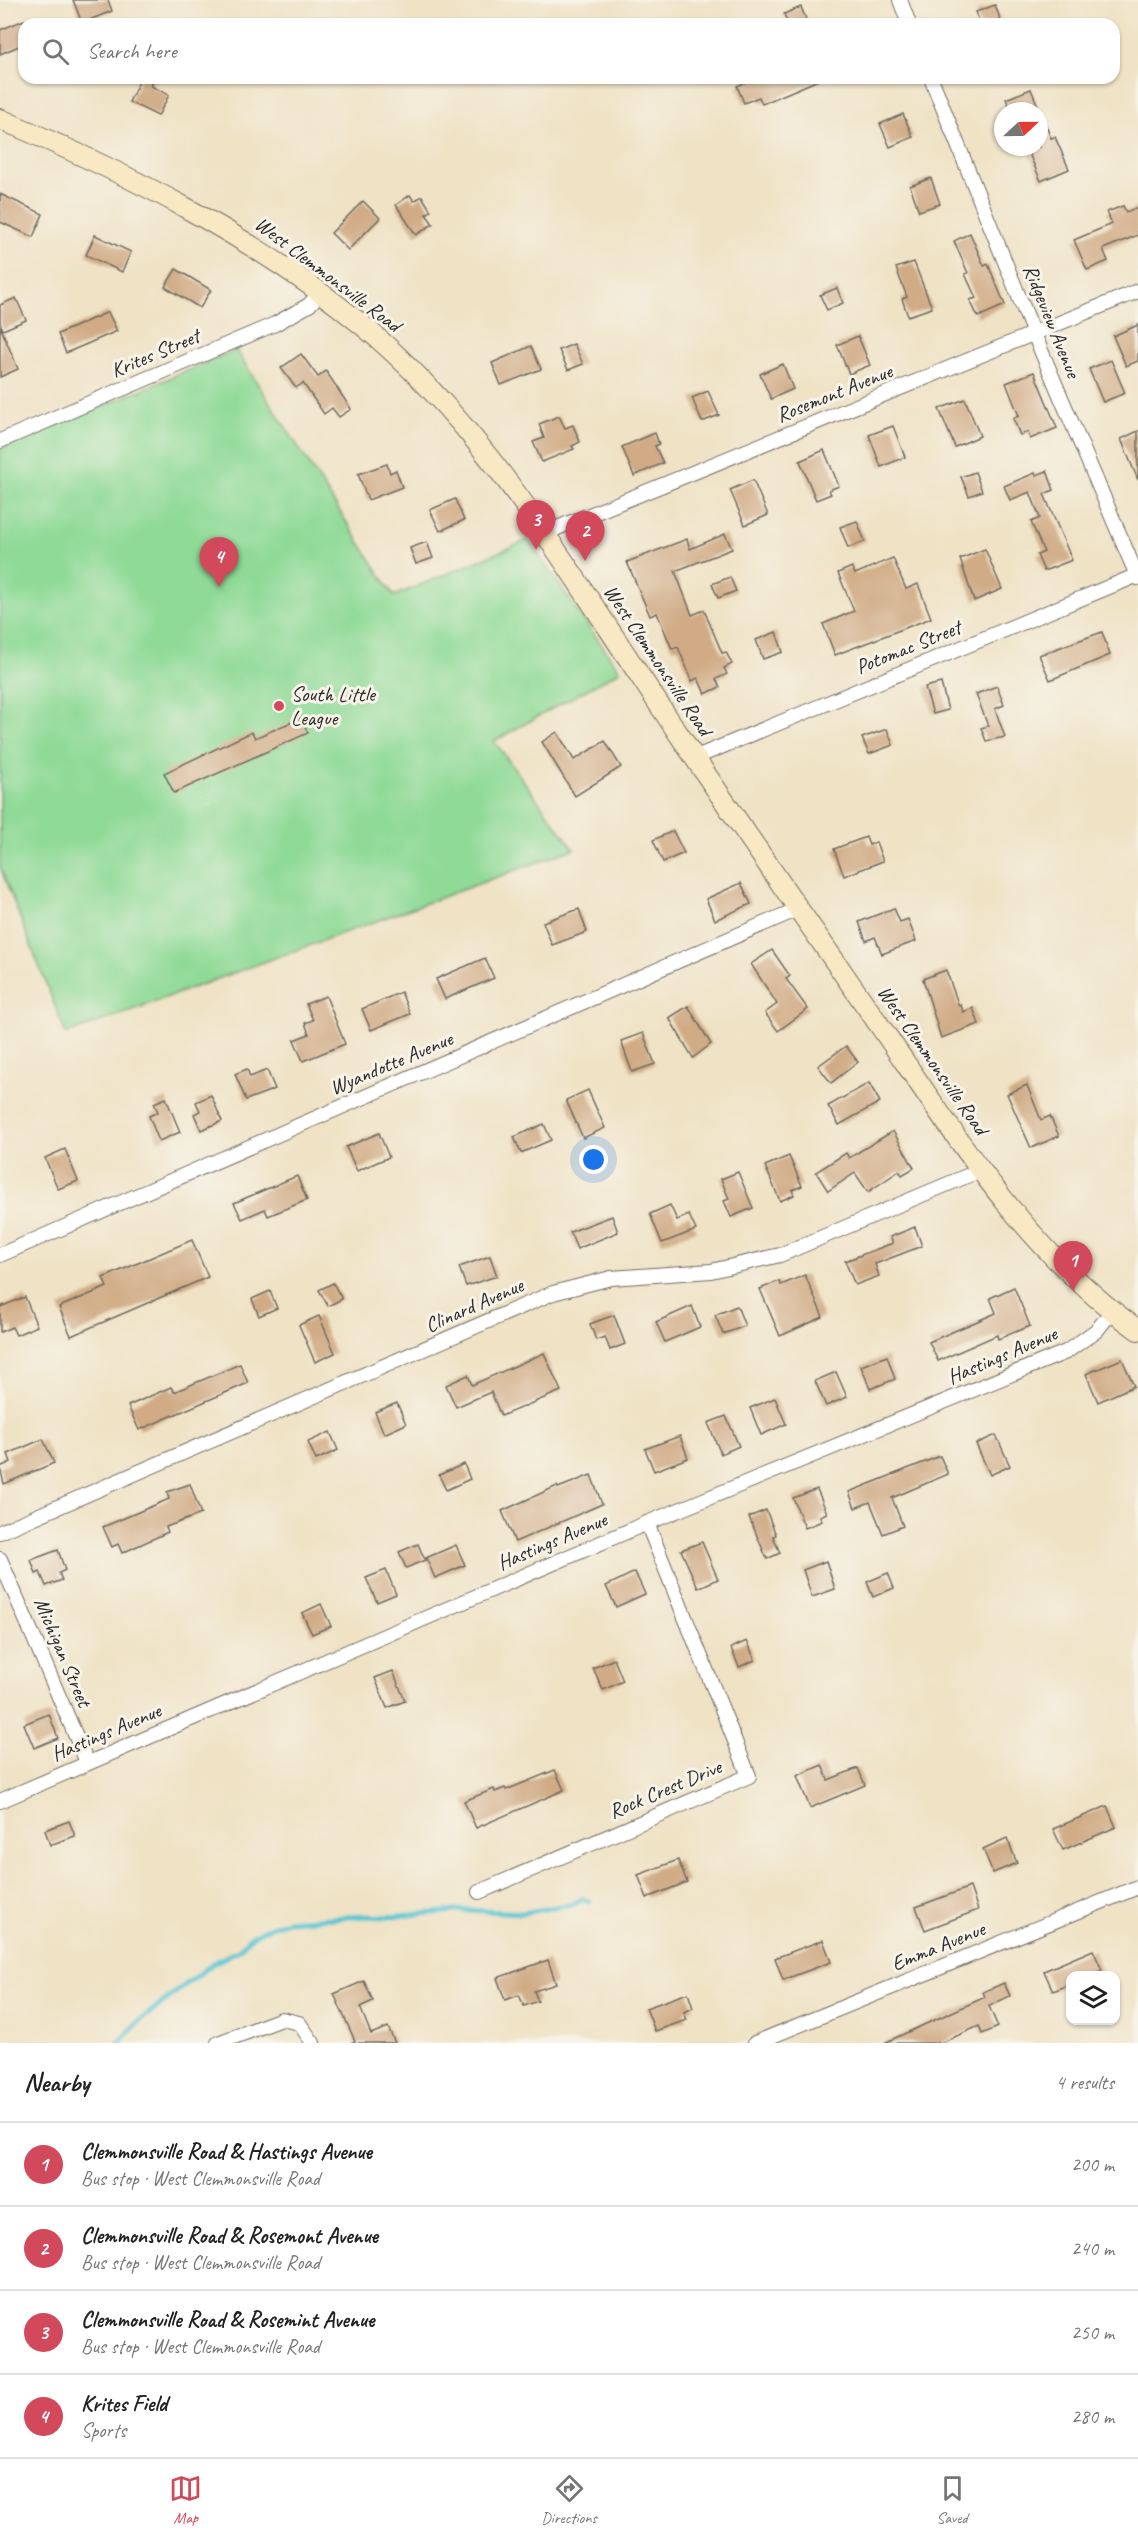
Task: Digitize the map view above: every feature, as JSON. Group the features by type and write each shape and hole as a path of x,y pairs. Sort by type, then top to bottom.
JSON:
{"main road":[{"name":"West Clemmonsville Road","path":"0,119 175,200 232,232 361,324 423,381 477,443 545,533 694,758 981,1170 1041,1245 1138,1330"}],"street":[{"path":"900,0 907,18"},
{"name":"Ridgeview Avenue","path":"933,84 1034,334 1138,576"},
{"name":"Rosemont Avenue","path":"545,533 1138,291"},
{"name":"Krites Street","path":"0,441 275,324 309,305 320,293"},
{"name":"Potomac Street","path":"694,758 1138,576"},
{"name":"Wyandotte Avenue","path":"0,1255 798,909"},
{"name":"Clinard Avenue","path":"0,1532 553,1293 611,1278 711,1271 780,1255 981,1170"},
{"name":"Hastings Avenue","path":"0,1801 647,1523 1066,1352 1097,1330 1113,1310"},
{"name":"Rock Crest Drive","path":"479,1892 749,1776 647,1523"},
{"name":"Michigan Street","path":"0,1558 87,1762"},
{"name":"Emma Avenue","path":"755,2043 1138,1887"},
{"path":"218,2043 282,2019 299,2024 313,2043"}],"green space":[{"name":"South Little League","path":"236,350 394,596 528,540 620,671 494,741 574,849 66,1034 0,867 0,449"}],"building":[{"path":"73,0 108,0 112,11 94,18 80,18"},
{"path":"995,5 1000,18 978,18 976,12"},
{"path":"801,7 806,18 786,18 784,14"},
{"path":"18,22 18,46 0,54 0,30"},
{"path":"138,84 152,84 151,86 169,95 158,116 129,102"},
{"path":"742,84 809,84 762,104 759,97 744,103 737,86"},
{"path":"1031,89 1036,102 1007,102 1006,99"},
{"path":"903,114 913,137 890,147 880,124"},
{"path":"1048,131 1051,138 1055,137 1069,169 1041,181 1030,156 1048,156"},
{"path":"931,178 940,204 919,211 910,186"},
{"path":"0,194 43,214 33,237 0,222"},
{"path":"410,195 414,201 422,196 431,211 426,214 433,224 416,235 396,205"},
{"path":"363,201 380,218 348,250 331,233"},
{"path":"1123,206 1126,212 1138,207 1138,235 1103,249 1108,261 1087,270 1074,240 1112,224 1107,212"},
{"path":"970,233 984,266 988,264 1005,305 978,317 970,300 976,298 954,241"},
{"path":"95,235 131,252 122,272 86,255"},
{"path":"914,262 932,308 908,316 902,299 907,297 896,268"},
{"path":"176,269 211,290 200,308 165,287"},
{"path":"837,288 843,303 827,310 820,295"},
{"path":"16,298 26,320 3,330 0,323 0,305"},
{"path":"108,312 117,331 66,353 58,334"},
{"path":"1138,325 1138,361 1126,366 1113,336"},
{"path":"0,326 18,369 0,377"},
{"path":"858,336 870,365 849,374 837,345"},
{"path":"574,344 583,364 568,370 559,350"},
{"path":"531,346 541,369 501,385 492,363"},
{"path":"301,354 318,377 326,371 351,409 339,417 332,408 324,414 303,383 296,388 281,368"},
{"path":"1111,360 1125,393 1103,402 1089,369"},
{"path":"783,364 793,389 771,399 760,374"},
{"path":"1034,372 1057,428 1030,439 1028,432 1020,435 1013,418 1019,416 1006,383"},
{"path":"708,391 719,415 702,422 692,398"},
{"path":"965,399 980,436 955,447 939,409"},
{"path":"559,416 565,428 573,425 580,442 572,446 574,449 542,462 533,442 544,438 539,424"},
{"path":"893,426 905,457 881,467 869,435"},
{"path":"1138,431 1138,480 1121,439"},
{"path":"655,433 659,444 655,446 663,463 634,476 622,447"},
{"path":"824,450 839,486 829,490 831,494 816,500 800,461"},
{"path":"387,464 390,473 396,470 402,487 368,500 358,474"},
{"path":"1047,471 1054,490 1044,494 1072,560 1044,571 1037,555 1044,552 1031,522 1040,518 1030,492 1010,500 1004,486 1035,473 1036,475"},
{"path":"975,472 982,491 969,496 961,477"},
{"path":"753,480 768,515 745,525 730,490"},
{"path":"455,499 464,520 440,531 430,510"},
{"path":"857,521 865,541 848,548 840,527"},
{"path":"725,534 732,549 675,571 692,615 704,610 722,653 726,652 732,664 724,668 727,674 716,679 720,687 705,694 698,678 692,681 678,647 672,649 657,613 650,616 627,562 687,539 690,549"},
{"path":"427,542 433,558 416,564 410,548"},
{"path":"985,549 1002,589 974,601 960,559"},
{"path":"893,558 906,589 918,584 931,618 835,655 823,624 854,611 838,573 852,567 855,574"},
{"path":"730,577 736,591 718,598 712,584"},
{"path":"776,632 783,652 763,659 756,640"},
{"path":"1102,632 1110,655 1050,680 1039,655"},
{"path":"941,683 948,710 933,714 925,687"},
{"path":"997,686 1004,705 995,709 1005,737 986,741 981,728 988,726 976,694"},
{"path":"301,718 308,733 174,793 164,773 252,732 255,738"},
{"path":"887,729 893,745 869,754 862,738"},
{"path":"557,732 574,760 605,741 621,767 575,796 542,742"},
{"path":"673,831 684,853 663,862 653,840"},
{"path":"866,837 869,845 876,842 883,861 844,876 834,849"},
{"path":"741,883 751,904 715,920 706,899"},
{"path":"894,908 900,922 908,919 916,941 882,954 875,937 866,941 859,922"},
{"path":"579,909 587,932 552,945 543,922"},
{"path":"772,950 790,976 786,979 808,1009 778,1031 765,1013 777,1004 751,964"},
{"path":"485,958 494,978 445,999 436,979"},
{"path":"946,970 959,1006 961,1005 963,1012 973,1008 979,1024 941,1038 923,979"},
{"path":"401,992 410,1014 371,1030 362,1009"},
{"path":"326,996 345,1044 303,1061 294,1040 309,1034 305,1023 313,1020 306,1004"},
{"path":"688,1006 711,1044 693,1058 669,1018"},
{"path":"643,1033 655,1064 632,1072 621,1041"},
{"path":"846,1046 858,1062 831,1083 818,1066"},
{"path":"247,1069 250,1077 267,1070 275,1089 246,1100 235,1074"},
{"path":"869,1083 880,1102 839,1125 828,1106"},
{"path":"1027,1085 1041,1120 1050,1116 1059,1136 1031,1148 1007,1094"},
{"path":"588,1090 605,1128 583,1138 566,1100"},
{"path":"211,1095 222,1121 201,1130 194,1114 200,1111 196,1102"},
{"path":"166,1098 180,1132 159,1141 149,1116 158,1112 154,1103"},
{"path":"544,1124 551,1140 521,1153 514,1137"},
{"path":"893,1131 914,1168 902,1175 899,1171 868,1192 855,1173 828,1191 816,1172 846,1153 849,1158"},
{"path":"379,1133 389,1157 357,1171 346,1147"},
{"path":"65,1149 78,1181 58,1189 45,1158"},
{"path":"789,1156 802,1186 792,1190 794,1195 780,1201 765,1166"},
{"path":"738,1172 753,1208 731,1217 724,1201 729,1199 721,1179"},
{"path":"297,1176 307,1200 268,1216 265,1209 242,1219 234,1203"},
{"path":"670,1205 677,1220 689,1215 696,1230 662,1243 650,1214"},
{"path":"612,1216 618,1232 577,1249 570,1232"},
{"path":"915,1227 922,1246 875,1264 879,1276 855,1285 845,1261 893,1243 890,1237"},
{"path":"192,1240 208,1277 71,1336 59,1307 107,1287 103,1278"},
{"path":"490,1256 497,1276 466,1286 459,1267"},
{"path":"805,1275 823,1317 780,1336 760,1289 779,1281 781,1285"},
{"path":"333,1283 342,1299 328,1306 319,1290"},
{"path":"1014,1287 1030,1326 998,1339 997,1335 938,1361 929,1342 996,1313 990,1298"},
{"path":"270,1291 277,1308 259,1316 252,1299"},
{"path":"25,1297 37,1326 16,1335 12,1327 0,1332 0,1307"},
{"path":"692,1306 700,1327 665,1342 656,1322"},
{"path":"737,1306 745,1326 723,1334 715,1315"},
{"path":"614,1315 625,1344 610,1350 605,1337 596,1340 590,1324"},
{"path":"319,1316 335,1353 315,1362 299,1325"},
{"path":"544,1353 561,1391 501,1416 491,1392 456,1407 446,1385 468,1375 472,1385"},
{"path":"887,1356 895,1379 870,1389 861,1366"},
{"path":"1122,1359 1134,1386 1098,1402 1086,1374"},
{"path":"240,1364 248,1383 139,1430 128,1406 171,1387 174,1392"},
{"path":"836,1372 847,1397 826,1406 815,1381"},
{"path":"775,1398 786,1424 761,1435 750,1408"},
{"path":"397,1403 406,1424 384,1434 375,1412"},
{"path":"726,1416 739,1446 721,1454 708,1423"},
{"path":"330,1432 338,1450 316,1460 308,1442"},
{"path":"996,1435 1010,1466 990,1475 976,1444"},
{"path":"680,1436 688,1458 654,1471 645,1449"},
{"path":"43,1439 54,1463 4,1484 0,1467 11,1462 8,1454"},
{"path":"940,1456 948,1474 892,1498 903,1526 883,1534 870,1502 855,1508 849,1492"},
{"path":"464,1464 470,1479 446,1490 439,1475"},
{"path":"591,1475 602,1504 515,1542 502,1511 557,1486 558,1488"},
{"path":"190,1484 201,1514 166,1527 168,1532 122,1553 118,1544 112,1547 103,1527 169,1499 167,1492"},
{"path":"817,1489 827,1513 820,1516 822,1521 805,1528 793,1498"},
{"path":"766,1510 780,1553 767,1559 749,1517"},
{"path":"702,1542 718,1579 698,1588 681,1550"},
{"path":"418,1544 425,1560 406,1568 399,1552"},
{"path":"456,1545 465,1565 435,1578 426,1558"},
{"path":"58,1550 65,1570 59,1573 62,1580 46,1586 40,1572 36,1574 31,1560"},
{"path":"826,1561 835,1589 812,1597 803,1570"},
{"path":"386,1570 396,1594 377,1602 366,1578"},
{"path":"635,1572 645,1594 616,1607 606,1586"},
{"path":"888,1573 894,1588 873,1597 867,1582"},
{"path":"321,1604 331,1626 312,1634 302,1613"},
{"path":"747,1641 755,1660 739,1667 731,1648"},
{"path":"614,1659 623,1681 603,1690 593,1668"},
{"path":"393,1671 405,1701 387,1708 375,1678"},
{"path":"49,1714 58,1738 34,1748 24,1724"},
{"path":"822,1765 828,1780 858,1768 865,1785 810,1808 797,1776"},
{"path":"555,1770 564,1790 476,1828 464,1801 494,1789 495,1792 505,1788 506,1790"},
{"path":"1107,1806 1116,1827 1063,1850 1053,1829"},
{"path":"69,1821 75,1836 50,1845 45,1830"},
{"path":"1007,1838 1017,1863 993,1873 983,1849"},
{"path":"678,1860 687,1882 647,1898 638,1875"},
{"path":"970,1887 978,1910 925,1930 916,1907"},
{"path":"823,1940 831,1962 783,1980 775,1958"},
{"path":"1093,1950 1102,1970 1066,1971 1066,1986 1053,1991 1044,1971"},
{"path":"548,1960 556,1984 534,1991 538,2001 524,2006 519,1995 505,2000 497,1978"},
{"path":"364,1981 373,2001 360,2007 371,2034 388,2027 395,2043 351,2043 355,2041 334,1994"},
{"path":"1004,1983 1010,1996 989,2006 998,2027 982,2034 979,2026 941,2043 884,2043 985,1997 983,1992"},
{"path":"688,1993 693,2008 684,2012 687,2020 655,2031 646,2008"}],"waterway":[{"path":"119,2043 138,2022 212,1964 239,1950 248,1939 263,1930 287,1921 362,1916 388,1917 466,1910 523,1913 572,1904 583,1899 589,1901"}],"place":[{"name":"Clemmonsville Road & Rosemint Avenue","path":"536,550"},
{"name":"Clemmonsville Road & Rosemont Avenue","path":"585,561"},
{"name":"Krites Field","path":"219,587"},
{"name":"South Little League","path":"279,706"},
{"name":"Clemmonsville Road & Hastings Avenue","path":"1073,1291"}]}
